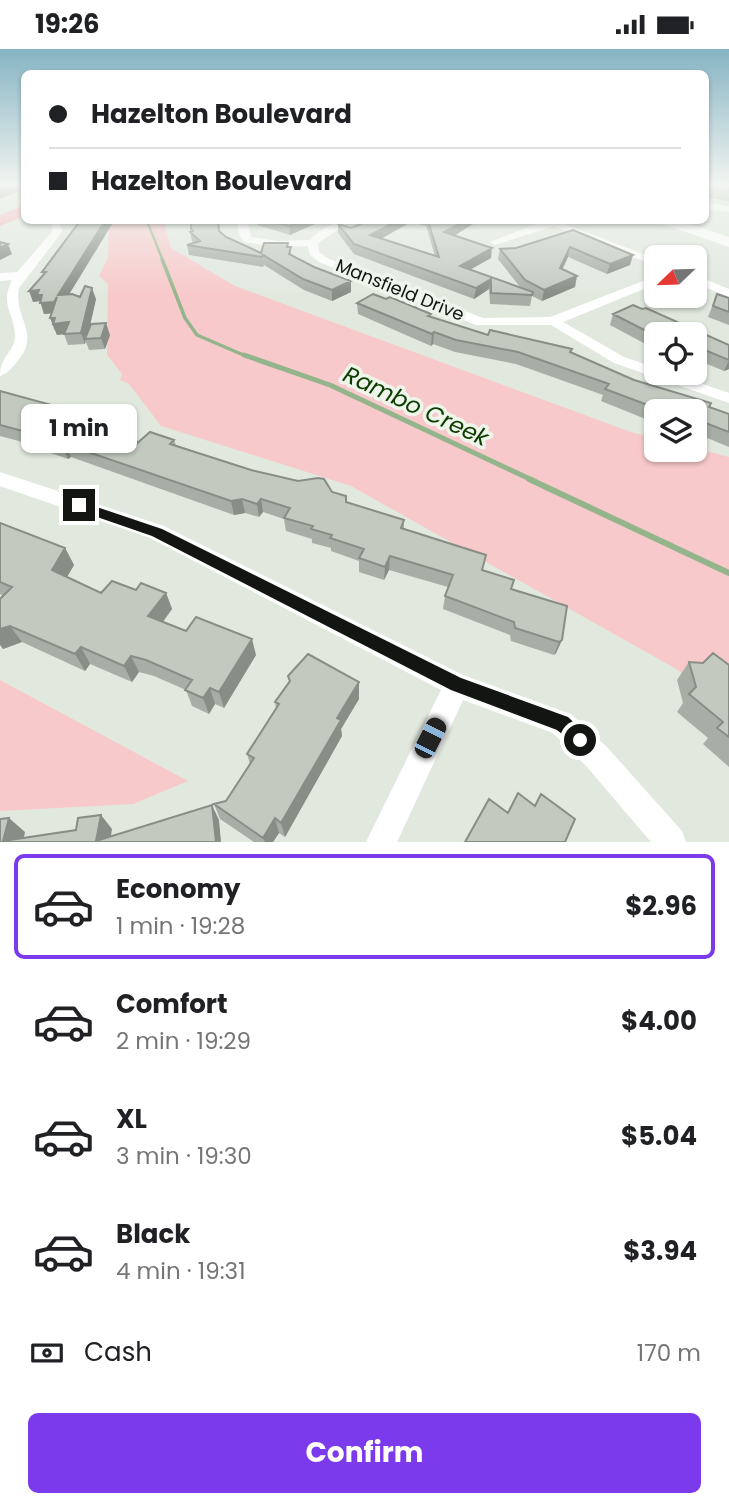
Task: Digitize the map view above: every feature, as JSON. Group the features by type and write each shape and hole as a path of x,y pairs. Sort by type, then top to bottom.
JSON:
{"street":[{"path":"0,371 15,357 22,344 22,334 11,305 12,289 57,232 56,224"},
{"path":"243,224 244,235 248,240 278,244 313,243"},
{"name":"Mansfield Drive","path":"341,224 319,236 313,243 314,253 323,260 471,319 509,324 553,321 644,285"},
{"path":"495,242 546,224"},
{"path":"557,224 644,258"},
{"path":"677,224 729,242"},
{"path":"0,277 24,275"},
{"path":"707,284 729,292"},
{"path":"553,321 620,360 729,398"},
{"path":"0,479 157,532 457,685 562,723 597,757 671,842"},
{"path":"381,842 457,685"}],"shaded area":[{"path":"109,224 165,224 171,248 235,286 644,435 644,462 707,462 707,451 729,457 729,719 678,670 351,486 161,426 129,384 120,380 122,374 107,355 108,284 99,276 108,258"},
{"path":"0,680 188,781 133,804 0,811"}],"building":[{"path":"78,224 103,224 58,295 72,294 80,297 85,286 92,288 81,333 64,334 69,322 53,324 55,318 50,318 57,297 54,302 40,303 42,295 37,295 39,290 29,291 46,272 42,272"},
{"path":"191,224 218,224 219,231 226,237 261,253 264,243 288,243 287,247 291,247 289,254 351,281 332,290 303,279 263,255 262,257 187,245 200,241 190,232 193,231"},
{"path":"338,224 351,228 361,224 391,224 370,235 439,257 429,224 459,224 444,232 492,248 460,266 533,292 532,295 491,293 491,279 476,288 354,244"},
{"path":"573,230 633,255 610,264 570,247 560,268 577,276 544,290 525,280 500,249 516,248"},
{"path":"373,294 386,299 390,297 431,314 428,316 488,335 490,330 572,349 570,352 644,385 698,399 644,399 644,404 605,389 609,384 518,352 456,340 434,332 432,334 357,303"},
{"path":"717,294 729,298 729,312 713,306"},
{"path":"633,305 677,322 644,322 644,330 613,314"},
{"path":"106,323 101,338 85,339 91,324"},
{"path":"707,335 729,345 729,360 707,351"},
{"path":"0,391 55,406 53,408 105,425 110,420 133,426 134,446 150,432 174,440 170,444 251,470 298,481 324,479 332,492 346,496 346,502 404,520 401,528 486,555 482,570 514,580 511,589 567,606 562,640 559,642 515,628 514,622 445,596 453,575 390,556 385,567 359,558 364,549 330,538 332,535 311,529 313,526 284,518 290,508 261,499 257,504 242,499 231,501 36,436 38,435 0,425"},
{"path":"707,402 711,403 709,407 729,414 729,432 707,424"},
{"path":"0,523 65,548 52,570 101,593 112,581 136,590 141,583 166,593 148,616 186,631 196,617 252,639 219,692 210,688 203,698 185,690 192,680 146,660 131,656 124,666 81,647 75,654 10,626 0,629 0,599 12,587 0,582"},
{"path":"713,653 729,665 729,737 717,728 723,722 689,694 696,687 689,662 703,663"},
{"path":"308,654 359,682 337,718 341,720 281,823 275,818 263,838 214,804 226,801 254,758 247,754 279,704 275,702 290,681 288,676"},
{"path":"518,793 535,806 541,794 575,819 565,842 465,842 489,799 508,813"},
{"path":"212,805 216,842 0,842 0,819 9,818 3,841 76,830 78,818 101,815 96,841"}],"waterway":[{"name":"Rambo Creek","path":"148,224 163,261"},
{"name":"Rambo Creek","path":"162,259 185,318 197,335 248,357"},
{"name":"Rambo Creek","path":"244,355 330,385 532,480"},
{"name":"Rambo Creek","path":"529,479 729,573"}],"route":[{"path":"79,505 157,532 457,685 562,723 580,740"}]}
